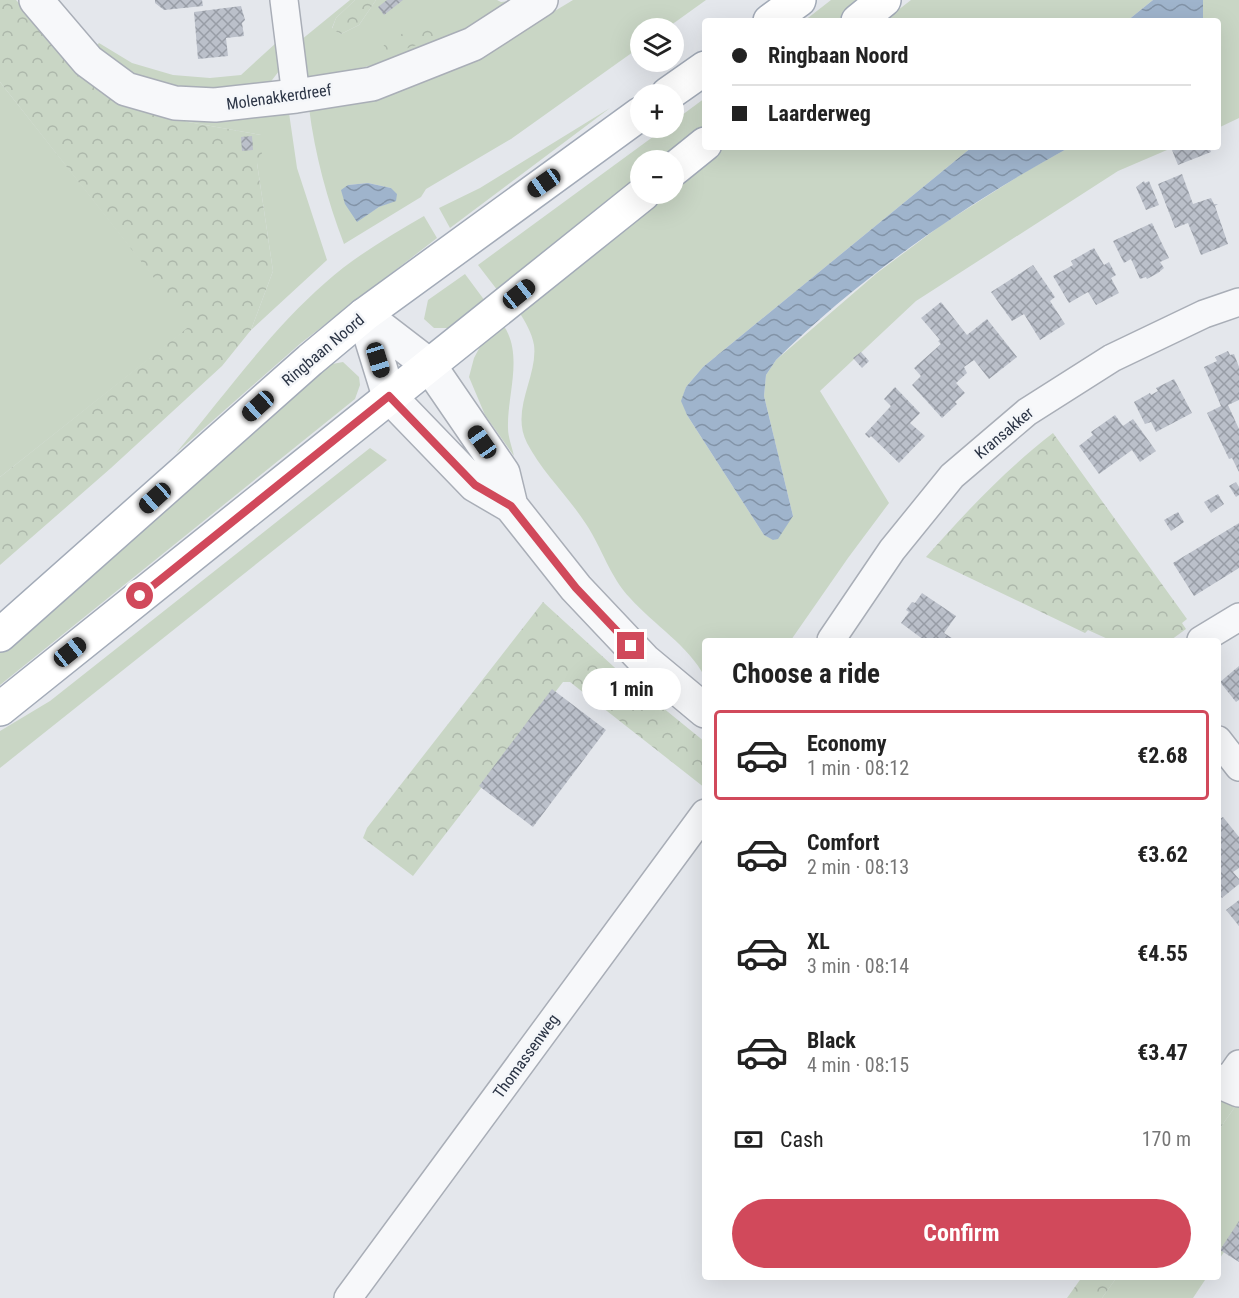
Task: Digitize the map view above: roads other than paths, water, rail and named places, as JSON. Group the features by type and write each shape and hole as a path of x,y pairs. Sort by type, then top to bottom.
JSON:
{"main road":[{"path":"774,18 799,0"},
{"path":"862,18 884,0"},
{"path":"682,84 702,70"},
{"name":"Ringbaan Noord","path":"0,635 310,360 364,315 630,121"},
{"path":"684,161 702,146"},
{"path":"0,709 630,204"}],"street":[{"name":"Molenakkerdreef","path":"36,0 88,61 126,89 175,104 215,105 296,96 372,84 473,44 542,0"},
{"path":"284,0 296,96"},
{"name":"Kransakker","path":"832,638 892,550 952,476 1027,412 1112,358 1204,314 1239,302"},
{"path":"364,315 429,365 503,473 511,506"},
{"path":"364,315 389,396 475,485 511,506 576,588 645,661 702,708"},
{"path":"1204,638 1239,617"},
{"path":"1221,744 1239,767"},
{"name":"Thomassenweg","path":"348,1298 702,817"}],"water":[{"path":"1153,0 1203,0 1203,18 1131,18"},
{"path":"968,150 1065,150 991,193 916,243 843,299 776,360 766,375 764,396 793,516 778,539 773,540 764,535 687,415 681,401 686,387 703,367"},
{"path":"368,183 391,188 397,194 396,201 379,207 357,222 345,204 341,190 348,185"}]}
